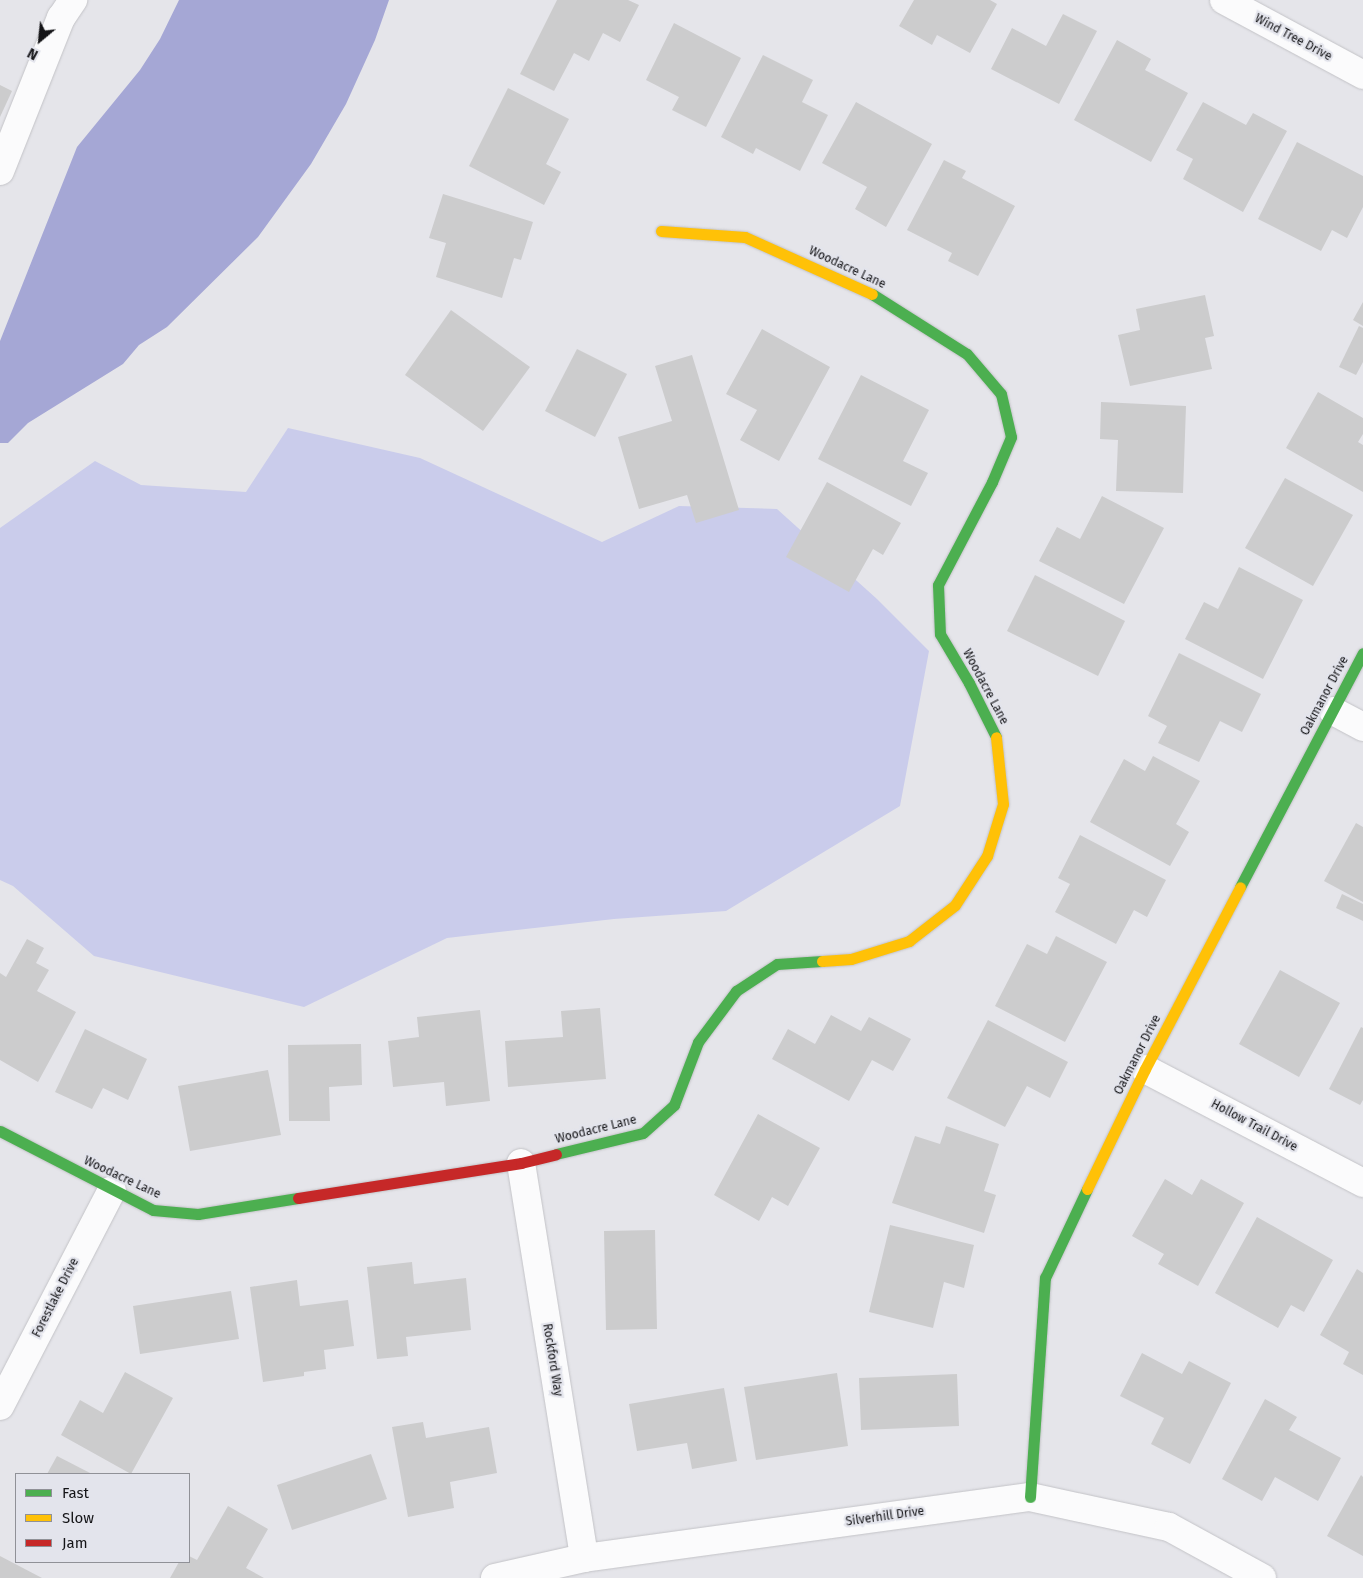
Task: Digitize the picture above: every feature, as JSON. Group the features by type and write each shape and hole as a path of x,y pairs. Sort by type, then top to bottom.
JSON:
{"street":[{"path":"0,171 61,18 74,0"},
{"name":"Wind Tree Drive","path":"1224,0 1363,75"},
{"name":"Woodacre Lane","path":"0,1131 153,1210 198,1214 520,1163 643,1133 674,1105 698,1042 736,992 777,964 851,959 909,941 955,905 987,856 1003,804 998,741 969,683 940,634 938,585 992,482 1011,437 1001,394 967,354 869,292 745,237 661,231"},
{"name":"Oakmanor Drive","path":"1030,1497 1045,1278 1145,1069 1363,653"},
{"path":"1333,711 1363,728"},
{"name":"Hollow Trail Drive","path":"1145,1069 1363,1183"},
{"name":"Rockford Way","path":"520,1163 584,1558"},
{"name":"Forestlake Drive","path":"0,1406 112,1190"},
{"name":"Silverhill Drive","path":"495,1578 584,1558 1030,1497 1169,1527 1262,1578"}],"shaded area":[{"path":"179,0 389,0 375,40 346,104 311,164 258,237 167,327 139,345 123,364 28,423 8,443 0,443 0,341 77,147 140,70 160,39"},
{"path":"288,428 420,458 602,542 679,506 777,509 877,599 929,651 900,806 726,911 614,919 447,938 304,1007 94,956 13,886 0,880 0,528 95,461 141,485 246,492"}],"building":[{"path":"557,0 628,0 639,5 620,42 603,33 589,61 574,53 554,91 520,74"},
{"path":"914,0 990,0 997,4 970,53 937,35 932,45 899,26"},
{"path":"1063,14 1097,31 1059,104 991,69 1012,28 1046,46"},
{"path":"674,23 741,58 706,127 672,110 679,97 646,80"},
{"path":"1117,40 1151,59 1145,70 1188,93 1151,162 1074,120"},
{"path":"763,55 813,80 802,102 828,115 800,171 756,148 753,154 721,137"},
{"path":"0,85 12,91 0,117"},
{"path":"508,88 569,119 546,164 561,172 544,205 469,166"},
{"path":"856,102 932,144 886,227 855,209 867,187 822,163"},
{"path":"1203,102 1246,125 1253,113 1287,131 1243,212 1183,179 1193,159 1176,150"},
{"path":"1297,142 1363,176 1363,207 1347,238 1332,230 1321,251 1258,219"},
{"path":"944,160 966,171 962,178 1015,206 978,276 948,261 952,253 907,230"},
{"path":"443,194 533,222 521,260 514,258 502,298 436,277 446,243 429,238"},
{"path":"1205,295 1214,336 1205,338 1212,369 1130,386 1118,335 1140,330 1136,309"},
{"path":"1363,302 1363,326 1353,320"},
{"path":"451,310 530,367 483,431 405,375"},
{"path":"1359,326 1363,328 1363,362 1356,375 1339,367"},
{"path":"762,329 830,367 779,461 740,440 757,410 726,394"},
{"path":"577,349 627,374 595,437 545,411"},
{"path":"692,355 739,510 696,523 687,495 639,509 618,437 672,421 655,366"},
{"path":"861,375 929,410 903,461 928,473 911,506 818,459"},
{"path":"1318,392 1363,418 1363,434 1358,442 1363,445 1363,492 1286,448"},
{"path":"1101,402 1186,406 1183,493 1116,491 1118,440 1100,439"},
{"path":"1285,478 1353,515 1313,586 1245,548"},
{"path":"827,482 901,523 883,555 873,549 849,592 786,557"},
{"path":"1102,496 1164,528 1124,604 1039,561 1057,527 1080,539"},
{"path":"1239,567 1303,600 1263,679 1185,639 1204,602 1218,609"},
{"path":"1035,575 1125,621 1098,676 1007,631"},
{"path":"1179,653 1261,694 1242,732 1220,721 1199,762 1158,743 1167,726 1148,716"},
{"path":"1153,756 1200,781 1176,824 1189,832 1170,866 1090,822 1124,759 1145,771"},
{"path":"1356,823 1363,827 1363,902 1324,881"},
{"path":"1080,835 1166,880 1147,917 1134,910 1116,944 1055,912 1070,884 1058,878"},
{"path":"1342,894 1363,904 1363,921 1336,908"},
{"path":"1056,936 1107,962 1065,1042 995,1006 1027,944 1047,954"},
{"path":"27,939 44,948 36,963 49,970 37,991 76,1012 38,1082 0,1060 0,973 6,977"},
{"path":"1280,970 1340,1003 1299,1077 1239,1044"},
{"path":"600,1008 606,1079 508,1087 505,1041 563,1037 561,1011"},
{"path":"480,1010 490,1101 446,1106 444,1082 393,1087 388,1041 419,1037 417,1017"},
{"path":"831,1015 861,1031 869,1017 911,1039 893,1071 872,1060 849,1101 772,1059 788,1029 815,1044"},
{"path":"988,1020 1068,1062 1050,1098 1027,1086 1005,1127 947,1098"},
{"path":"1361,1027 1363,1028 1363,1100 1360,1105 1329,1089"},
{"path":"85,1029 147,1059 128,1100 103,1088 92,1109 55,1092"},
{"path":"361,1044 362,1085 329,1087 330,1121 289,1121 288,1045"},
{"path":"268,1070 281,1135 190,1151 178,1086"},
{"path":"758,1114 820,1148 788,1206 772,1197 759,1221 714,1195"},
{"path":"946,1126 999,1144 984,1191 996,1195 984,1233 892,1203 915,1136 940,1144"},
{"path":"1165,1179 1192,1195 1201,1179 1244,1203 1198,1286 1158,1264 1164,1254 1132,1236"},
{"path":"1257,1217 1333,1260 1304,1312 1291,1305 1278,1328 1215,1293"},
{"path":"890,1225 974,1245 964,1288 944,1282 933,1328 869,1312"},
{"path":"655,1230 657,1329 606,1330 604,1231"},
{"path":"412,1262 414,1284 466,1278 471,1330 406,1337 408,1356 377,1359 367,1267"},
{"path":"1357,1269 1363,1273 1363,1375 1343,1364 1349,1352 1320,1335"},
{"path":"297,1280 300,1306 348,1300 354,1346 324,1350 326,1369 304,1372 304,1376 263,1382 250,1287"},
{"path":"231,1291 239,1339 140,1354 133,1306"},
{"path":"1142,1353 1182,1374 1189,1361 1231,1383 1190,1464 1151,1444 1164,1418 1120,1396"},
{"path":"125,1372 173,1398 132,1473 61,1435 80,1400 103,1413"},
{"path":"837,1373 848,1446 756,1460 744,1387"},
{"path":"957,1374 959,1426 861,1430 859,1378"},
{"path":"724,1388 737,1461 692,1469 687,1443 637,1451 629,1404"},
{"path":"1265,1399 1297,1417 1289,1430 1341,1458 1318,1501 1275,1477 1262,1501 1222,1479"},
{"path":"423,1422 426,1438 489,1427 497,1473 450,1482 454,1508 408,1517 392,1427"},
{"path":"371,1454 387,1499 292,1530 277,1485"},
{"path":"57,1456 90,1473 48,1473"},
{"path":"1361,1475 1363,1477 1363,1556 1327,1536"},
{"path":"228,1506 268,1529 246,1568 264,1578 170,1578 178,1563 190,1563 190,1556 197,1560"},
{"path":"0,1556 42,1578 0,1578"}],"traffic: fast":[{"path":"872,294 967,354 1001,394 1011,437 992,482 938,585 940,634 969,683 996,737"},
{"path":"1240,887 1363,653"},
{"path":"556,1154 643,1133 674,1105 698,1042 736,991 777,964 822,961"},
{"path":"0,1131 153,1210 198,1214 298,1198"},
{"path":"1030,1497 1045,1278 1087,1189"}],"traffic: slow":[{"path":"661,231 745,237 872,294"},
{"path":"822,961 851,959 909,941 955,905 987,856 1003,804 996,737"},
{"path":"1087,1189 1145,1069 1240,887"}],"traffic: jam":[{"path":"298,1198 521,1163 556,1154"}]}
